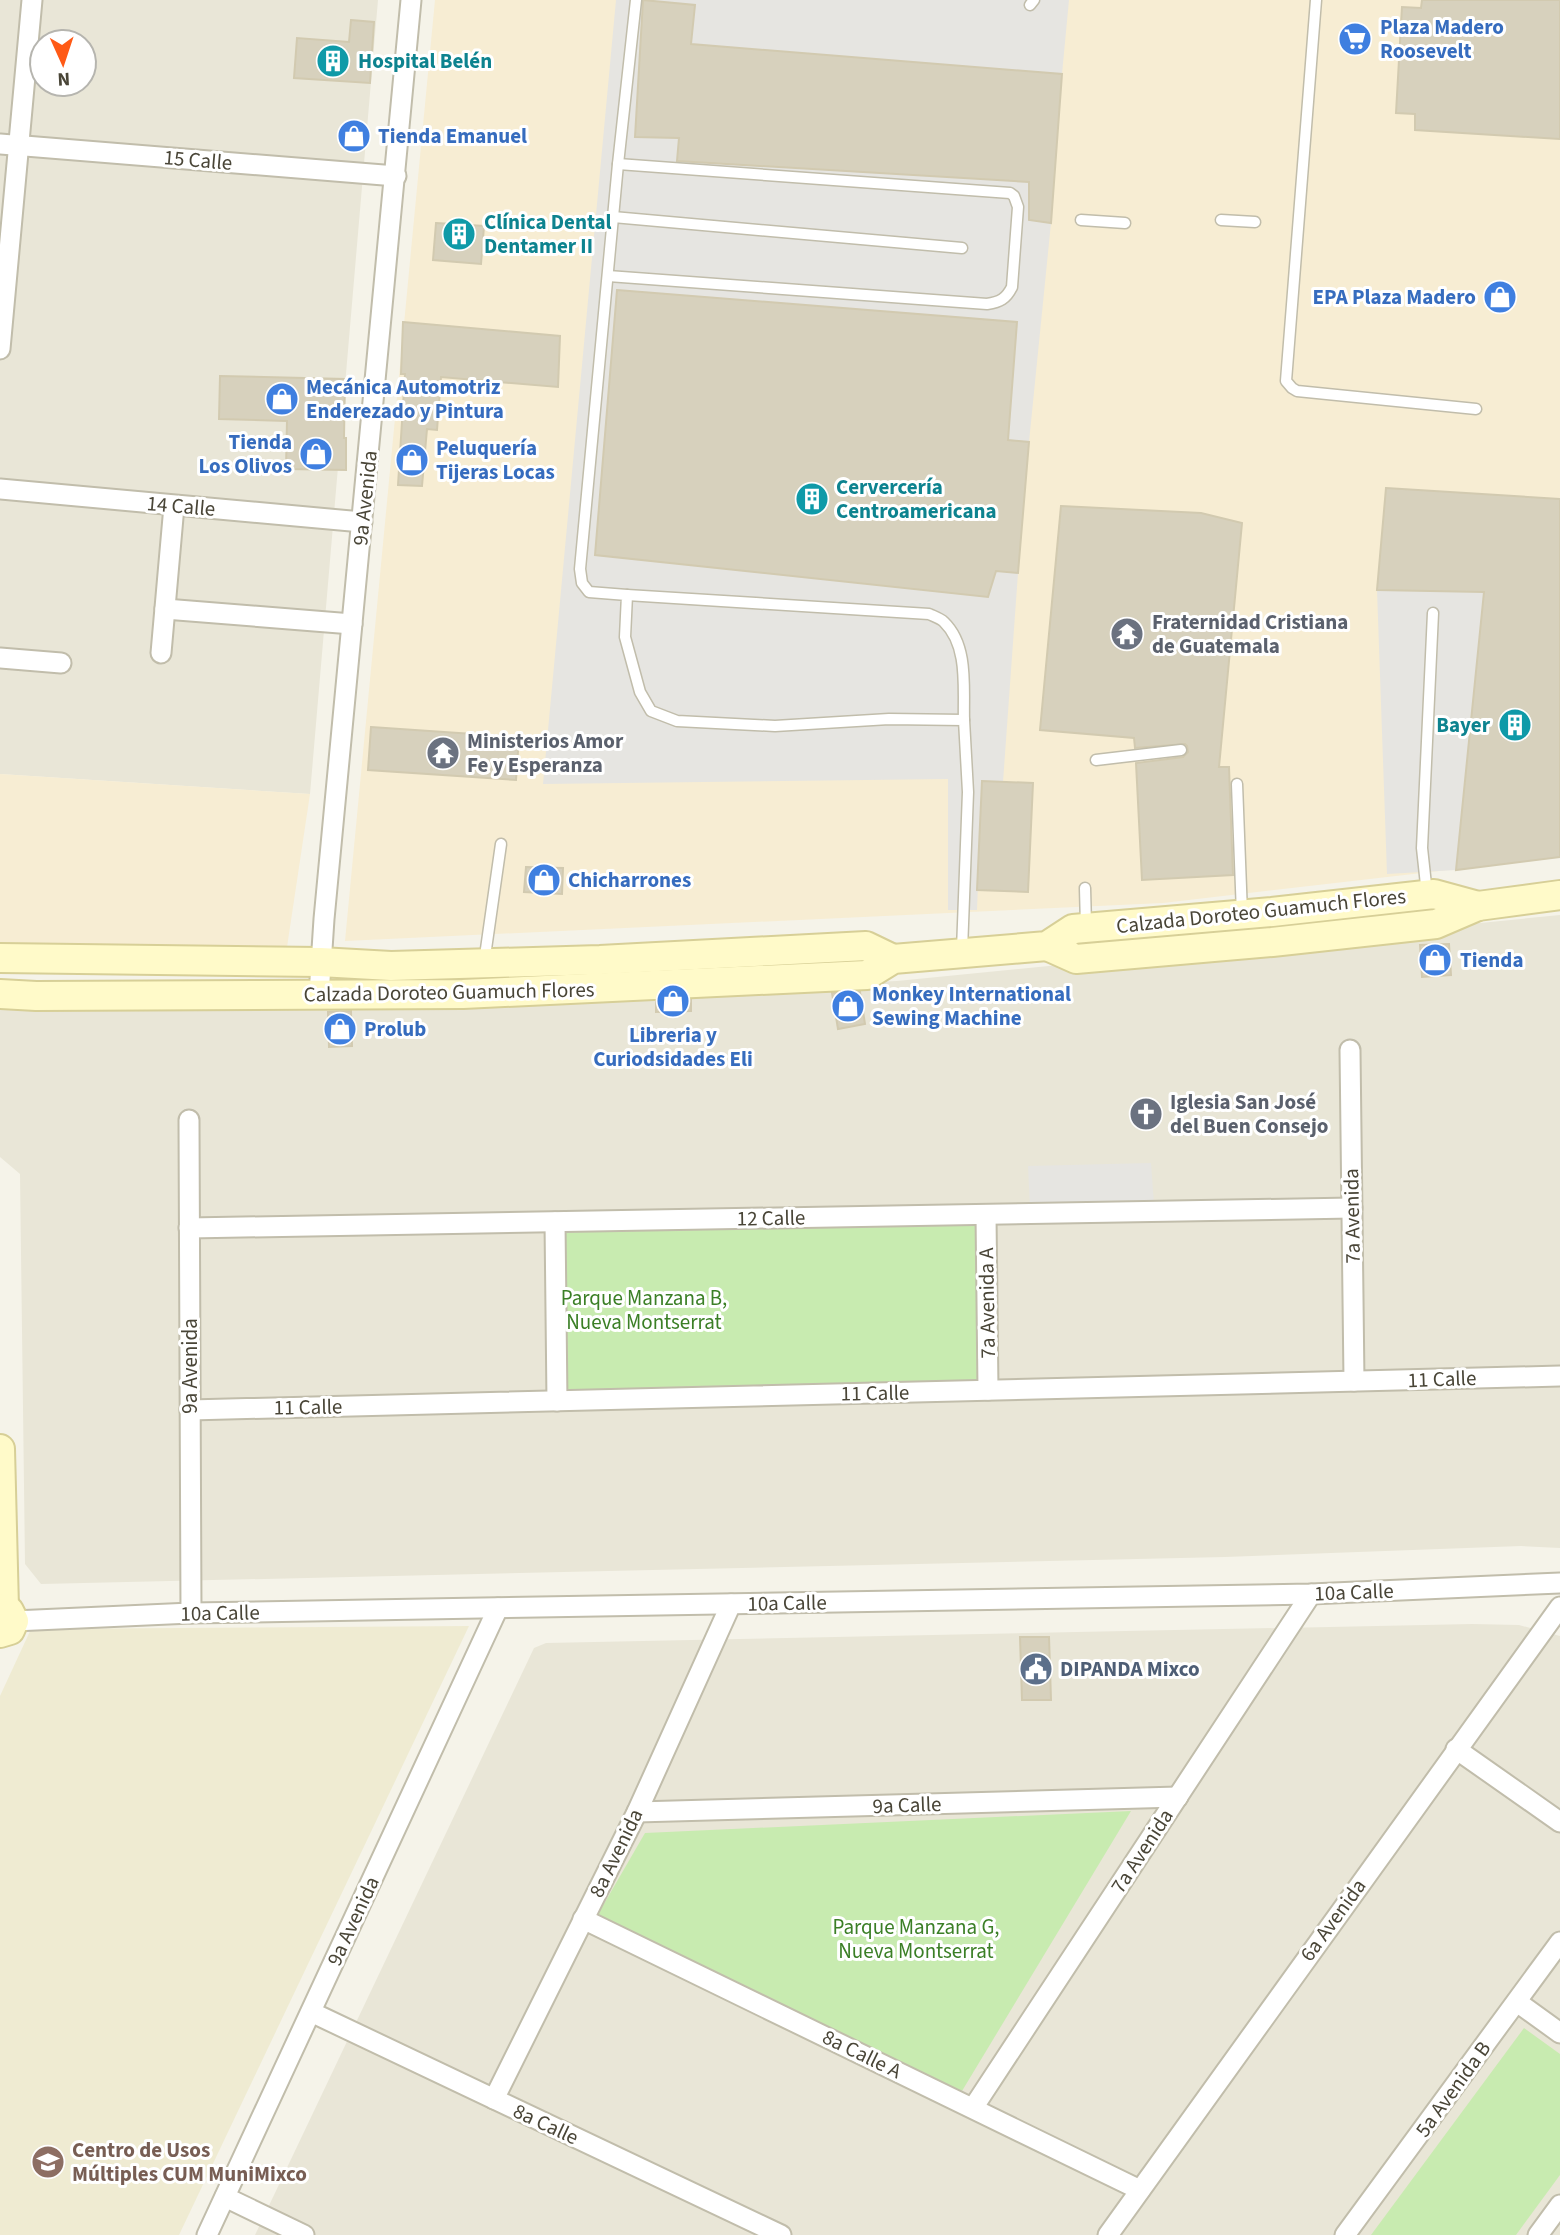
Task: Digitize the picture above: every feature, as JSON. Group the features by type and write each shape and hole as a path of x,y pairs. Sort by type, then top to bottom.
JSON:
{"main road":[{"name":"Calzada Doroteo Guamuch Flores","path":"0,994 463,994 867,975 893,960 1047,946 1073,929 1434,894 1478,906"},
{"name":"Calzada Doroteo Guamuch Flores","path":"1047,946 1076,959 1272,942 1436,924 1478,906 1560,895"},
{"name":"Calzada Doroteo Guamuch Flores","path":"0,958 391,965 600,960 866,946 893,960"},
{"path":"0,1449 4,1624"}],"street":[{"path":"0,349 10,144 32,0"},
{"name":"9a Avenida","path":"319,995 411,0"},
{"name":"15 Calle","path":"10,144 396,176"},
{"name":"14 Calle","path":"0,489 362,522"},
{"path":"161,653 174,506"},
{"path":"165,609 352,624"},
{"path":"0,658 61,663"},
{"name":"7a Avenida","path":"1350,1051 1354,1381"},
{"name":"9a Avenida","path":"189,1120 191,1613"},
{"name":"12 Calle","path":"189,1228 1352,1208"},
{"name":"7a Avenida A","path":"986,1215 988,1390"},
{"path":"555,1222 557,1401"},
{"name":"11 Calle","path":"190,1410 1560,1376"},
{"name":"10a Calle","path":"4,1624 191,1613 1311,1594 1560,1583"},
{"name":"7a Avenida","path":"973,2108 1311,1594"},
{"name":"8a Avenida","path":"494,2099 637,1812 731,1604"},
{"name":"6a Avenida","path":"1108,2235 1560,1607"},
{"name":"9a Avenida","path":"207,2235 498,1608"},
{"path":"1456,1749 1560,1822"},
{"name":"9a Calle","path":"637,1812 1178,1797"},
{"name":"8a Calle A","path":"583,1919 1140,2190"},
{"name":"5a Avenida B","path":"1345,2235 1560,1942"},
{"path":"1517,2002 1560,2033"},
{"name":"8a Calle","path":"311,2012 781,2235"},
{"path":"225,2197 304,2235"},
{"path":"1538,2235 1560,2206"}],"lane":[{"path":"636,0 580,569 582,583 589,592 929,614 943,621 954,638 963,662 968,792 962,954"},
{"path":"1316,0 1286,381 1297,391 1476,409"},
{"path":"608,276 987,304 999,302 1008,296 1012,287 1018,207 1010,193 618,164"},
{"path":"613,217 962,248"},
{"path":"1221,219 1255,222"},
{"path":"1081,220 1125,223"},
{"path":"627,595 625,636 640,692 651,711 677,722 775,726 888,719 964,720"},
{"path":"1427,895 1422,848 1433,613"},
{"path":"1096,760 1181,750"},
{"path":"1237,784 1242,914"},
{"path":"484,963 501,844"},
{"path":"1085,888 1086,928"}],"shaded area":[{"path":"0,0 378,0 310,794 0,774"},
{"path":"435,0 1560,0 1560,857 1163,903 345,941"},
{"name":"Cervercería Centroamericana","path":"616,0 1069,0 1062,74 691,44 694,5 643,1 635,136 679,138 678,161 1029,182 1029,220 1051,223 1029,442 1008,440 1017,323 617,291 595,555 988,597 996,571 1018,573 1003,782 982,781 977,910 948,910 948,779 543,784"},
{"path":"1377,590 1484,592 1456,870 1387,874"},
{"path":"0,774 310,794 287,947 0,943"},
{"path":"1560,915 1560,1548 1521,1546 1225,1557 41,1584 25,1564 20,1174 0,1157 0,1007 143,1011 288,1008 897,981"},
{"name":"Iglesia San José del Buen Consejo","path":"1151,1163 1154,1205 1030,1208 1028,1166"},
{"path":"1519,1625 1560,1636 1560,2235 255,2235 534,1648 546,1643"},
{"path":"469,1626 179,2235 0,2235 0,1696 31,1629"}],"green space":[{"name":"Parque Manzana B, Nueva Montserrat","path":"977,1223 980,1383 563,1394 561,1229"},
{"name":"Parque Manzana G, Nueva Montserrat","path":"1131,1811 962,2091 594,1921 645,1833"},
{"path":"1524,2028 1560,2054 1560,2175 1516,2235 1371,2235"}],"building":[{"path":"643,0 695,5 691,44 1062,74 1051,223 1029,220 1029,182 677,161 679,138 635,137"},
{"path":"1422,0 1560,0 1560,139 1415,130 1415,114 1396,113 1402,7 1421,8"},
{"name":"Hospital Belén","path":"351,20 374,22 370,83 294,78 297,38 349,42"},
{"path":"436,223 484,226 481,264 433,260"},
{"name":"Cervercería Centroamericana","path":"617,290 1017,322 1008,440 1029,442 1018,573 996,571 988,597 595,555"},
{"path":"403,322 560,336 558,387 441,377 437,430 427,429 422,486 398,485 405,374 401,374"},
{"name":"Mecánica Automotriz Enderezado y Pintura","path":"220,376 345,379 346,470 286,469 287,421 219,419"},
{"name":"Bayer","path":"1386,488 1560,499 1560,857 1456,870 1484,592 1377,590"},
{"path":"1061,506 1201,513 1242,523 1219,767 1229,767 1233,875 1142,880 1136,763 1183,757 1188,752 1185,744 1135,748 1134,738 1040,730"},
{"name":"Ministerios Amor Fe y Esperanza","path":"371,727 519,737 516,780 368,770"},
{"path":"982,781 1033,783 1028,892 977,890"},
{"name":"Chicharrones","path":"526,867 563,868 562,894 524,892"},
{"name":"Tienda","path":"1449,944 1451,975 1422,977 1420,945"},
{"name":"Monkey International Sewing Machine","path":"860,992 865,1024 838,1029 832,993"},
{"path":"691,1000 691,1011 656,1012 656,1002"},
{"name":"Prolub","path":"351,1011 352,1046 329,1047 328,1012"},
{"name":"DIPANDA Mixco","path":"1020,1637 1049,1637 1051,1700 1022,1700"}],"place":[{"name":"Plaza Madero Roosevelt","path":"1355,39"},
{"name":"Hospital Belén","path":"333,61"},
{"name":"Tienda Emanuel","path":"354,136"},
{"name":"Clínica Dental Dentamer II","path":"459,234"},
{"name":"EPA Plaza Madero","path":"1500,297"},
{"name":"Mecánica Automotriz Enderezado y Pintura","path":"282,399"},
{"name":"Tienda Los Olivos","path":"316,454"},
{"name":"Peluquería Tijeras Locas","path":"412,460"},
{"name":"Cervercería Centroamericana","path":"812,499"},
{"name":"Fraternidad Cristiana de Guatemala","path":"1127,634"},
{"name":"Bayer","path":"1515,725"},
{"name":"Ministerios Amor Fe y Esperanza","path":"443,753"},
{"name":"Chicharrones","path":"544,880"},
{"name":"Tienda","path":"1435,960"},
{"name":"Libreria y Curiodsidades Eli","path":"673,1001"},
{"name":"Monkey International Sewing Machine","path":"848,1006"},
{"name":"Prolub","path":"340,1029"},
{"name":"Iglesia San José del Buen Consejo","path":"1146,1114"},
{"name":"DIPANDA Mixco","path":"1036,1669"},
{"name":"Centro de Usos Múltiples CUM MuniMixco","path":"48,2162"}]}
